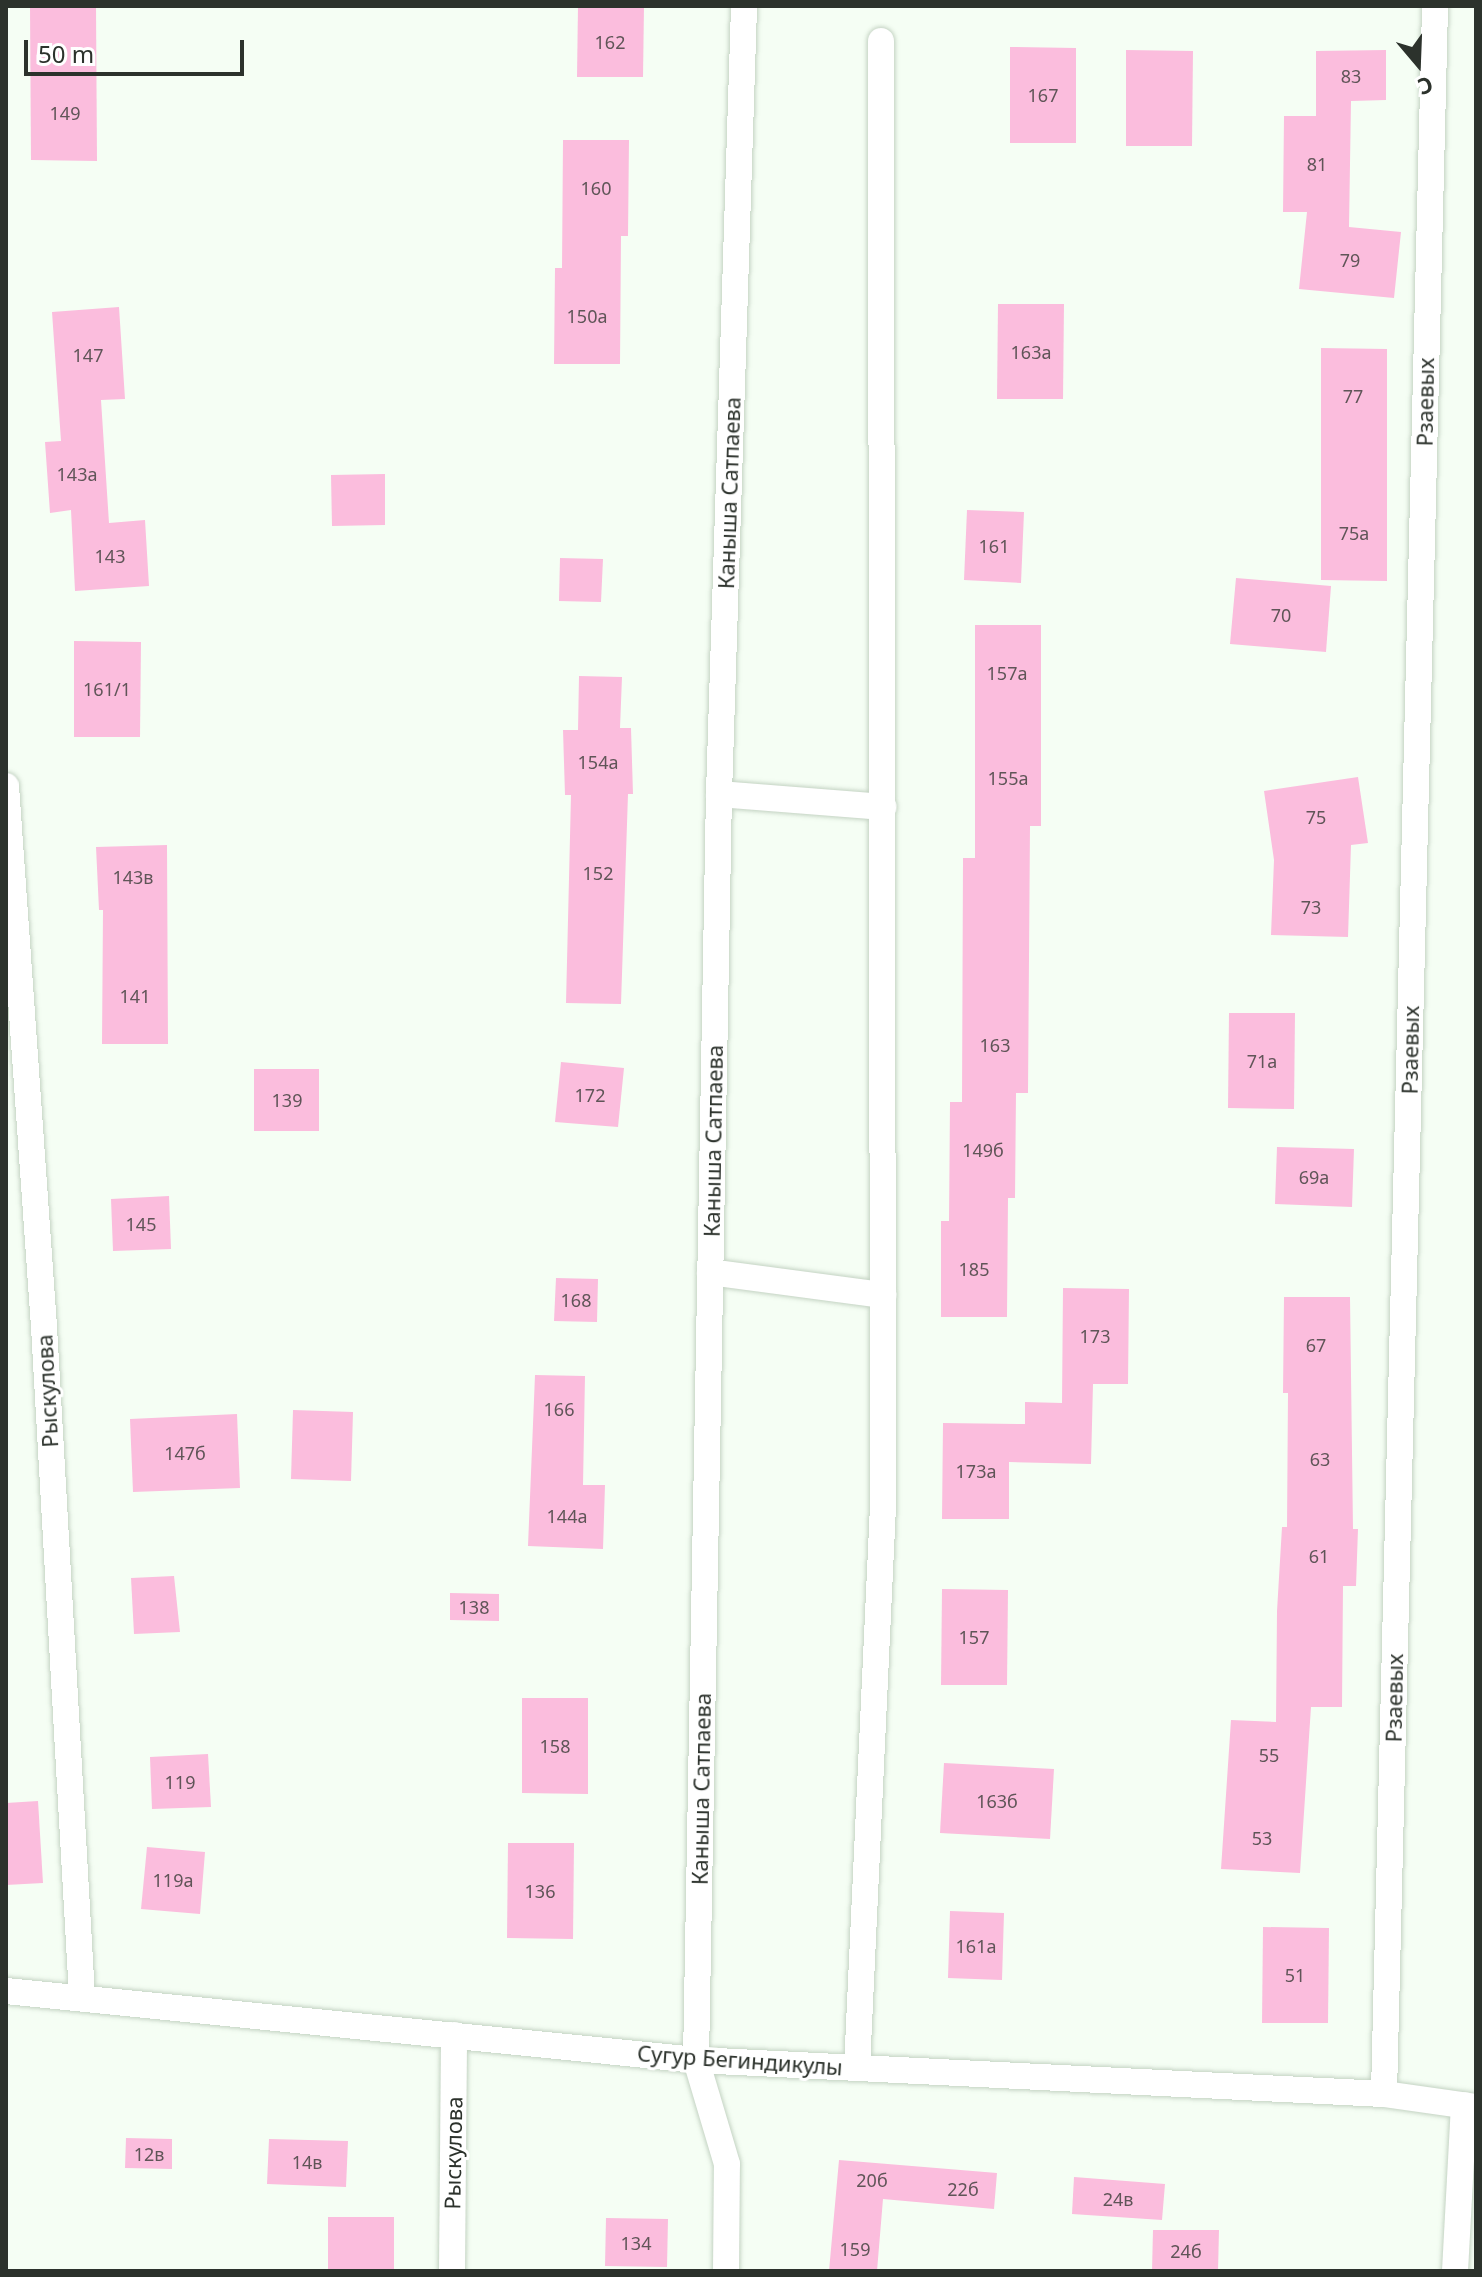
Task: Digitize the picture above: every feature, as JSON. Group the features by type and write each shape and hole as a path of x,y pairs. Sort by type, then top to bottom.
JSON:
{"street":[{"name":"Каныша Сатпаева","path":"726,2271 727,2164 696,2060 719,794 744,6"},
{"name":"Рзаевых","path":"1384,2094 1435,6"},
{"path":"857,2068 883,1506 881,41"},
{"name":"Рыскулова","path":"6,786 44,1327 82,1996"},
{"path":"719,794 883,807"},
{"path":"710,1272 883,1295"},
{"name":"Сугур Бегиндикулы","path":"6,1991 82,1996 696,2060 1384,2094 1470,2106"},
{"name":"Рыскулова","path":"452,2271 454,2035"},
{"path":"1455,2271 1470,2106"}],"building":[{"path":"30,6 96,6 97,161 31,160"},
{"path":"578,6 644,6 643,77 577,77"},
{"path":"1010,47 1076,48 1076,143 1010,143"},
{"path":"1126,50 1193,51 1192,146 1126,146"},
{"path":"1386,50 1386,100 1351,101 1349,227 1401,232 1394,298 1299,289 1307,212 1283,212 1284,116 1316,116 1316,51"},
{"path":"563,140 629,140 628,236 621,236 620,364 554,364 555,268 562,268"},
{"path":"998,304 1064,304 1063,399 997,399"},
{"path":"119,307 125,399 101,400 109,523 145,520 149,586 75,591 71,510 50,513 45,442 61,441 52,312"},
{"path":"1321,348 1387,349 1387,581 1321,580"},
{"path":"385,474 385,525 332,526 331,475"},
{"path":"967,510 1024,512 1021,583 964,580"},
{"path":"560,558 603,559 601,602 559,601"},
{"path":"1236,578 1331,586 1326,652 1230,644"},
{"path":"975,625 1041,625 1041,826 1030,826 1028,1093 1016,1093 1015,1198 1008,1198 1007,1317 941,1317 941,1221 949,1221 950,1102 962,1102 963,858 975,858"},
{"path":"74,641 141,642 140,737 74,737"},
{"path":"579,676 622,677 620,728 631,728 633,794 628,794 621,1004 566,1003 571,795 565,795 563,730 578,730"},
{"path":"1358,777 1368,843 1351,845 1348,937 1271,935 1274,860 1264,791"},
{"path":"167,845 168,1044 102,1044 103,910 99,910 96,847"},
{"path":"1229,1013 1295,1013 1294,1109 1228,1108"},
{"path":"561,1062 624,1068 618,1127 555,1122"},
{"path":"254,1069 319,1069 319,1131 254,1131"},
{"path":"1277,1147 1354,1149 1352,1207 1275,1204"},
{"path":"169,1196 171,1249 113,1251 111,1199"},
{"path":"556,1278 598,1279 597,1322 554,1321"},
{"path":"1063,1288 1129,1289 1128,1384 1093,1384 1091,1464 1009,1462 1009,1519 942,1519 943,1423 1025,1424 1025,1402 1062,1403"},
{"path":"1284,1297 1350,1297 1353,1529 1358,1529 1356,1586 1343,1586 1342,1707 1311,1707 1300,1873 1221,1869 1231,1720 1276,1722 1277,1611 1282,1527 1287,1527 1288,1393 1283,1393"},
{"path":"535,1375 585,1376 583,1485 605,1485 603,1549 528,1546"},
{"path":"293,1410 353,1412 351,1481 291,1479"},
{"path":"237,1414 240,1488 133,1492 130,1419"},
{"path":"174,1576 180,1632 134,1634 131,1578"},
{"path":"942,1589 1008,1590 1007,1685 941,1685"},
{"path":"450,1593 499,1594 499,1621 450,1620"},
{"path":"522,1698 588,1698 588,1794 522,1793"},
{"path":"208,1754 211,1807 152,1809 150,1757"},
{"path":"944,1763 1054,1769 1050,1839 940,1833"},
{"path":"38,1801 43,1883 6,1885 6,1803"},
{"path":"508,1843 574,1843 573,1939 507,1938"},
{"path":"147,1847 205,1852 200,1914 141,1909"},
{"path":"950,1911 1004,1913 1002,1980 948,1978"},
{"path":"1263,1927 1329,1928 1328,2023 1262,2023"},
{"path":"126,2138 172,2139 172,2169 125,2168"},
{"path":"269,2139 348,2141 346,2187 267,2184"},
{"path":"839,2160 997,2173 994,2209 883,2199 877,2271 829,2271"},
{"path":"1074,2177 1165,2184 1162,2220 1072,2214"},
{"path":"328,2217 394,2217 394,2271 328,2271"},
{"path":"606,2218 668,2219 667,2267 605,2266"},
{"path":"1153,2230 1219,2230 1218,2271 1152,2271"}]}
